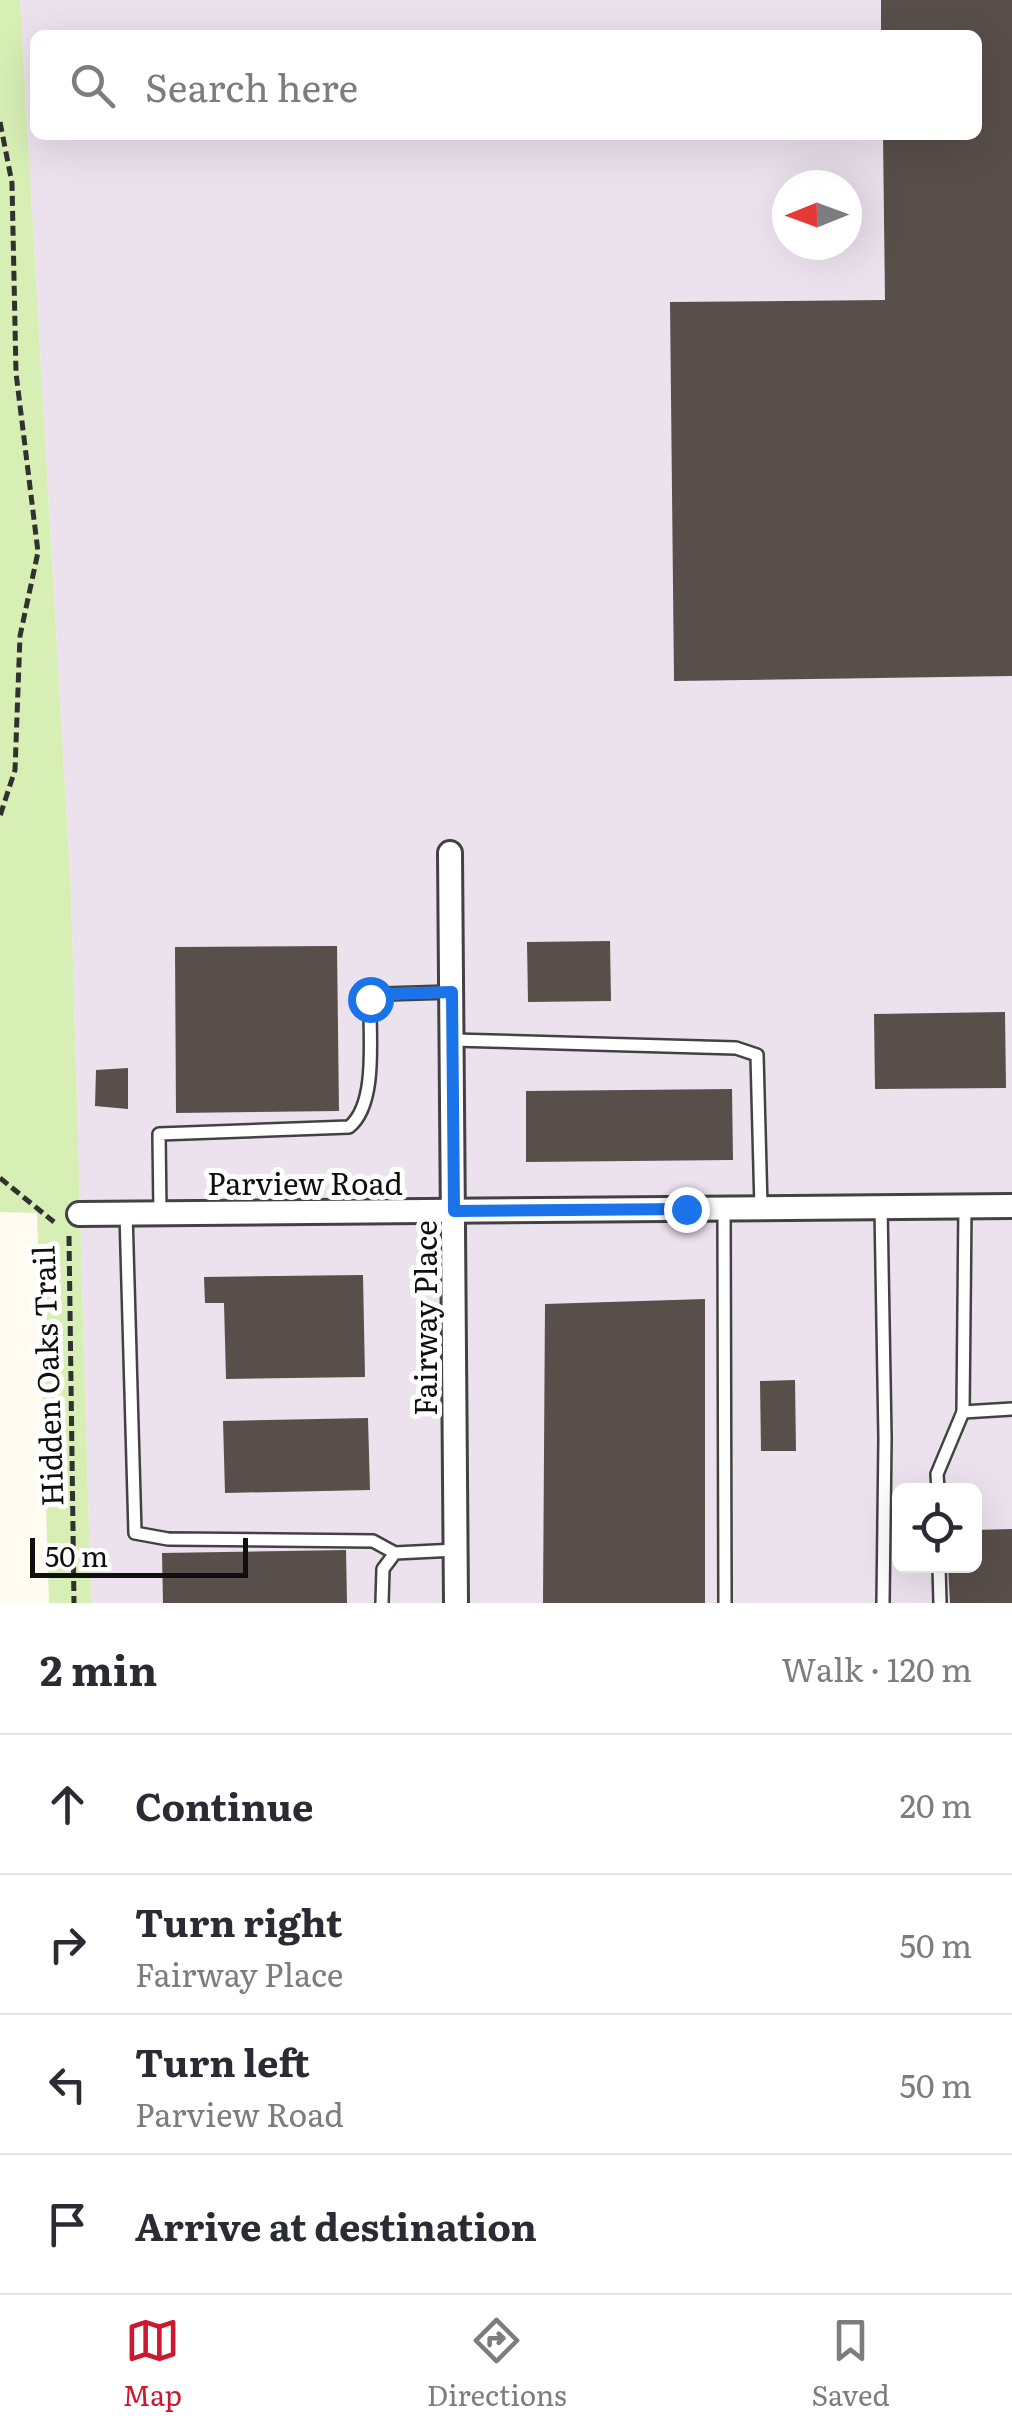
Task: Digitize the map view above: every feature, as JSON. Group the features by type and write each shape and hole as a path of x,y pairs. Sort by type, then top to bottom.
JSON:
{"street":[{"name":"Fairway Place","path":"450,853 456,1603"},
{"name":"Parview Road","path":"74,1224 126,1213 1012,1206"}],"lane":[{"path":"160,1213 159,1134 349,1127 359,1119 368,1096 370,999 385,994 452,992"},
{"path":"452,1040 736,1048 757,1055 761,1208"},
{"path":"938,1483 937,1474 964,1412 965,1206"},
{"path":"881,1207 883,1603"},
{"path":"724,1208 725,1603"},
{"path":"126,1213 135,1533 168,1539 373,1541 395,1553 456,1550"},
{"path":"964,1412 1012,1409"},
{"path":"382,1603 383,1569 395,1553"},
{"path":"939,1573 940,1603"}],"path":[{"path":"0,122 12,182 16,373 38,552 20,636 15,770 0,816"},
{"name":"Hidden Oaks Trail","path":"0,1178 55,1223"},
{"name":"Hidden Oaks Trail","path":"74,1224 74,1603"}],"shaded area":[{"path":"20,0 1012,0 1012,1603 91,1603 71,894"}],"green space":[{"path":"0,0 20,0 71,894 91,1603 49,1603 37,1213 0,1212"}],"building":[{"path":"881,0 1012,0 1012,676 674,681 670,302 885,300 883,140 982,140 982,30 881,30"},
{"path":"610,941 611,1001 528,1002 527,942"},
{"path":"337,946 339,1111 176,1113 175,947"},
{"path":"1005,1012 1006,1088 875,1089 874,1014"},
{"path":"128,1068 128,1109 95,1106 96,1070"},
{"path":"732,1089 733,1160 526,1162 526,1091"},
{"path":"363,1275 365,1377 226,1379 224,1303 205,1303 204,1277"},
{"path":"705,1299 705,1603 543,1603 545,1304"},
{"path":"795,1380 796,1451 761,1451 760,1381"},
{"path":"368,1418 370,1490 225,1493 223,1421"},
{"path":"1012,1529 1012,1603 950,1603 948,1573 982,1573 982,1530"},
{"path":"346,1550 347,1603 163,1603 162,1553"}],"route":[{"path":"370,999 385,994 452,992 454,1211 686,1209"}]}
